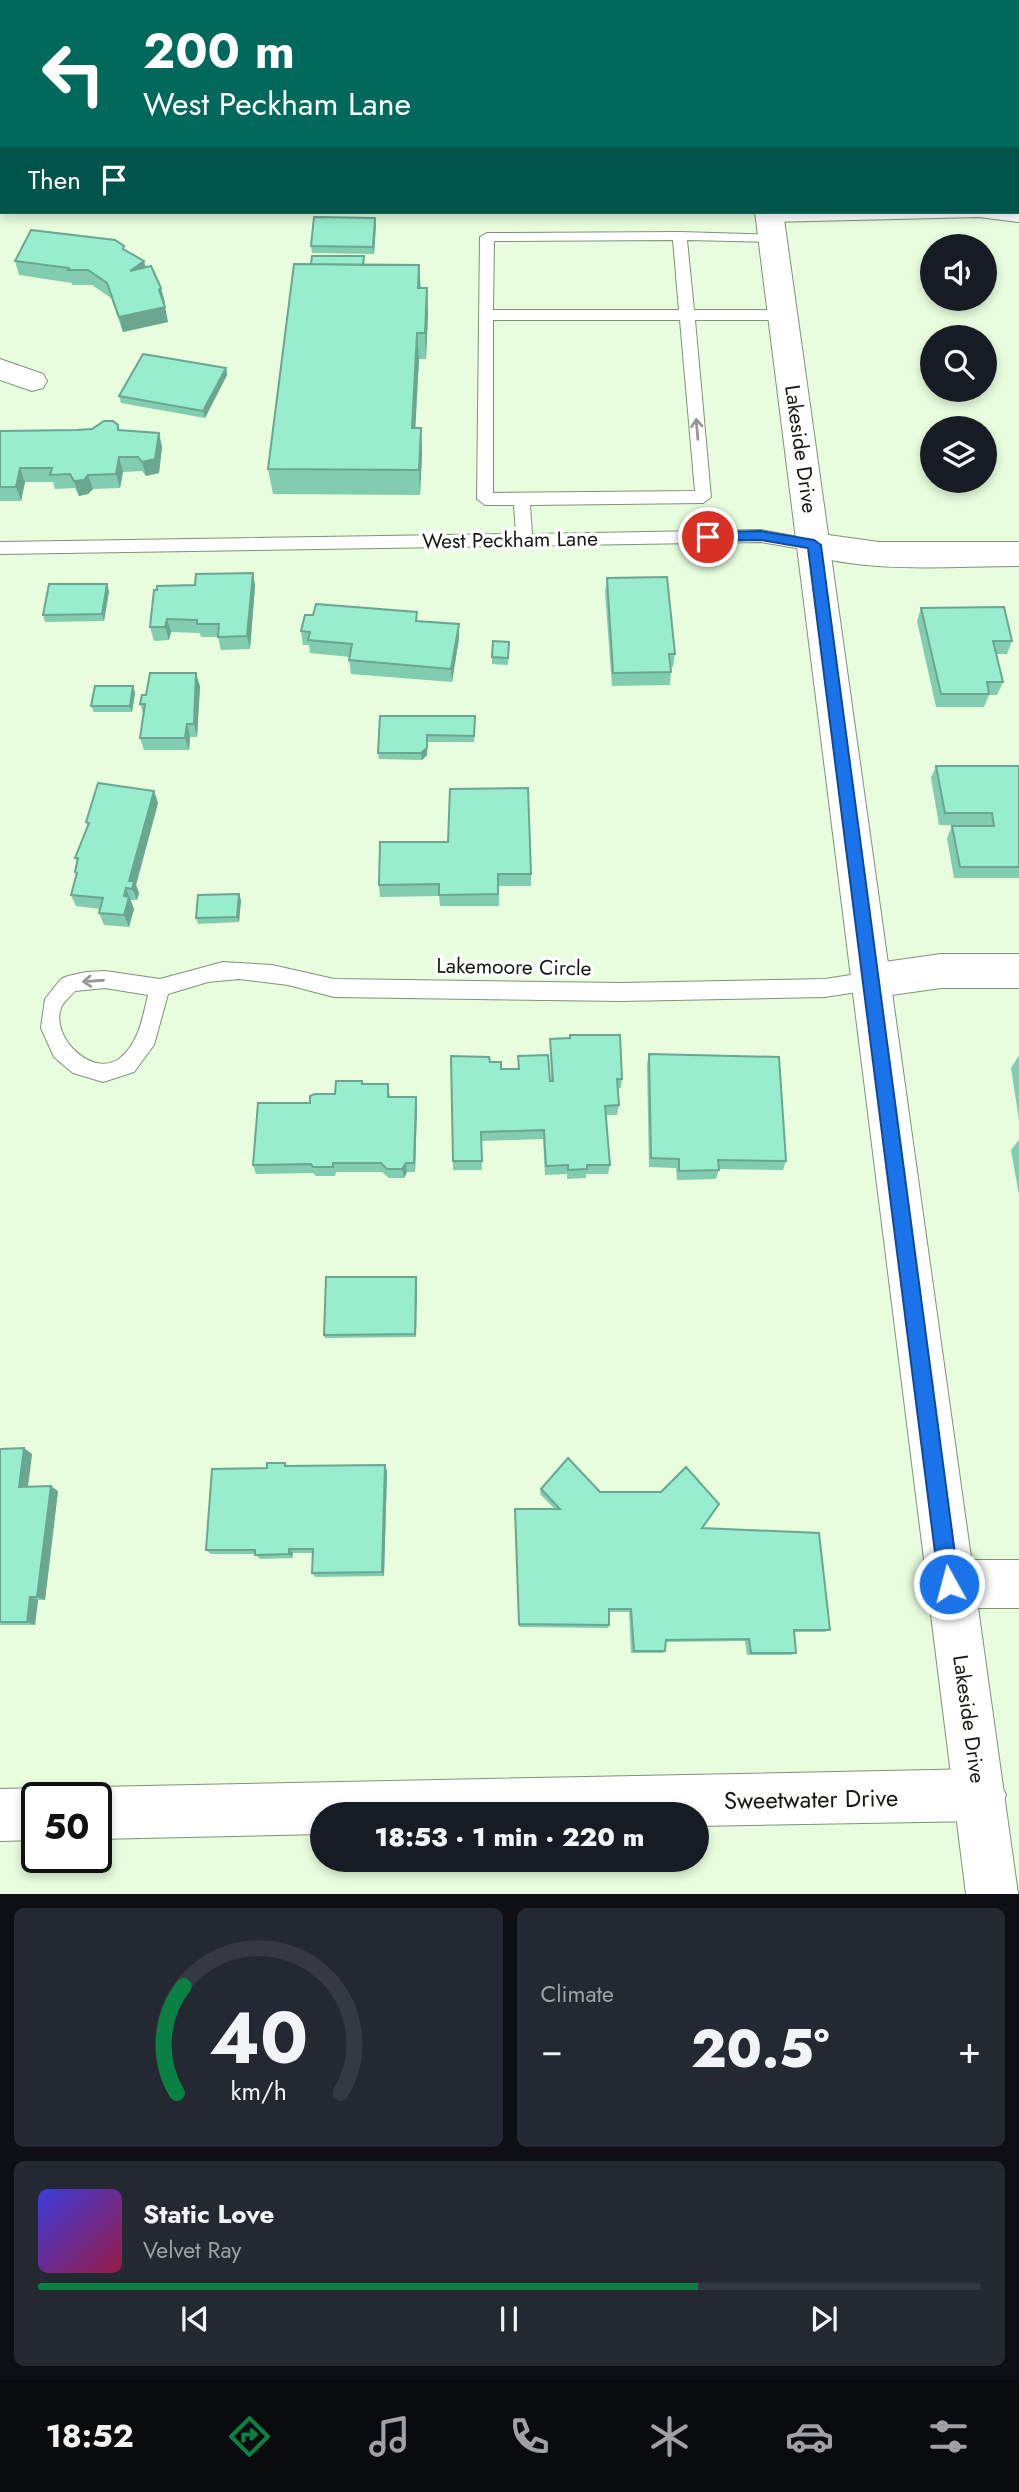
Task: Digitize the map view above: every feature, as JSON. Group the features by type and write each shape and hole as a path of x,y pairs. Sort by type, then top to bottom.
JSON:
{"main road":[{"name":"Lakeside Drive","path":"770,222 992,1894"},
{"path":"0,369 32,381"},
{"name":"West Peckham Lane","path":"814,545 879,554 1019,554"},
{"path":"870,981 941,971 1019,971"},
{"path":"949,1584 1019,1584"},
{"name":"Sweetwater Drive","path":"112,1813 980,1796"},
{"path":"0,1815 21,1814"}],"lane":[{"path":"680,236 703,497 485,499 487,237 680,236 770,222 956,214"},
{"path":"987,214 1019,218"},
{"path":"486,315 783,315"},
{"path":"523,499 524,540"},
{"name":"West Peckham Lane","path":"0,548 761,536 814,545"},
{"name":"Lakemoore Circle","path":"160,988 157,1011 145,1038 133,1054 113,1071 85,1074 65,1066 48,1054 38,1038 38,1015 50,996 69,984 88,980 113,980 160,988 210,973 291,977 334,988 621,992 825,988 870,981"}],"building":[{"path":"314,217 375,218 373,247 311,246"},
{"path":"31,230 115,240 124,246 123,249 144,261 130,271 151,266 161,288 159,290 165,307 119,317 107,283 88,270 68,270 69,268 15,261"},
{"path":"312,256 364,256 363,265 311,264"},
{"path":"294,264 419,265 418,288 427,288 425,333 417,333 412,428 421,428 419,470 268,469"},
{"path":"143,354 226,368 203,411 119,396"},
{"path":"104,421 113,421 118,425 118,430 159,433 155,459 142,462 138,457 119,457 116,474 88,475 84,480 74,481 70,474 50,475 52,468 20,468 16,487 0,487 0,431 92,429"},
{"path":"253,573 247,636 218,637 219,624 197,624 197,620 167,619 165,627 150,627 154,590 157,590 157,586 195,585 196,574"},
{"path":"667,577 675,654 669,654 671,672 613,673 607,578"},
{"path":"49,584 107,584 102,614 43,615"},
{"path":"316,604 417,612 416,621 459,624 451,669 349,660 352,644 308,640 310,632 301,631 305,615 313,615"},
{"path":"1004,607 1012,641 993,641 1003,682 987,682 989,694 941,694 921,608"},
{"path":"493,641 509,642 508,658 492,657"},
{"path":"150,673 196,673 194,724 187,724 185,738 140,738 145,704 140,704 142,695 146,695"},
{"path":"95,686 133,686 130,706 91,706"},
{"path":"380,716 475,716 474,736 427,735 427,748 421,753 378,753"},
{"path":"936,766 1019,766 1019,867 960,867 952,826 994,826 992,813 945,813"},
{"path":"98,783 154,791 129,881 134,881 132,889 126,888 124,896 129,897 124,915 99,913 103,898 71,895 77,873 78,858 75,858 89,823 86,822"},
{"path":"528,788 531,874 498,874 498,894 439,895 439,884 379,885 380,842 448,842 450,789"},
{"path":"239,894 237,917 196,918 198,895"},
{"path":"570,1035 620,1035 622,1079 617,1079 619,1105 605,1106 610,1165 587,1165 587,1169 568,1170 568,1165 546,1166 544,1130 481,1132 482,1161 453,1161 451,1056 489,1057 490,1062 501,1062 501,1069 519,1069 518,1056 548,1055 550,1081 553,1081 550,1039 570,1038"},
{"path":"649,1054 779,1057 786,1161 718,1160 719,1170 679,1171 679,1159 651,1158"},
{"path":"336,1081 388,1084 388,1097 416,1097 414,1163 406,1163 402,1169 387,1169 381,1163 333,1163 333,1167 313,1167 311,1164 253,1165 258,1103 310,1103 310,1096 315,1094 335,1094"},
{"path":"326,1277 416,1277 415,1334 324,1335"},
{"path":"24,1448 19,1487 51,1486 37,1597 30,1597 27,1622 0,1622 0,1449"},
{"path":"568,1458 600,1492 661,1492 686,1467 719,1504 702,1528 819,1533 830,1630 794,1630 796,1653 751,1653 749,1639 666,1640 665,1651 634,1651 631,1609 609,1609 609,1625 519,1624 515,1509 560,1509 541,1489"},
{"path":"267,1463 285,1463 285,1466 385,1465 382,1572 312,1573 313,1549 289,1549 289,1554 255,1555 255,1550 206,1550 212,1469 267,1468"}],"route":[{"path":"708,537 761,536 814,545 949,1584"}]}
